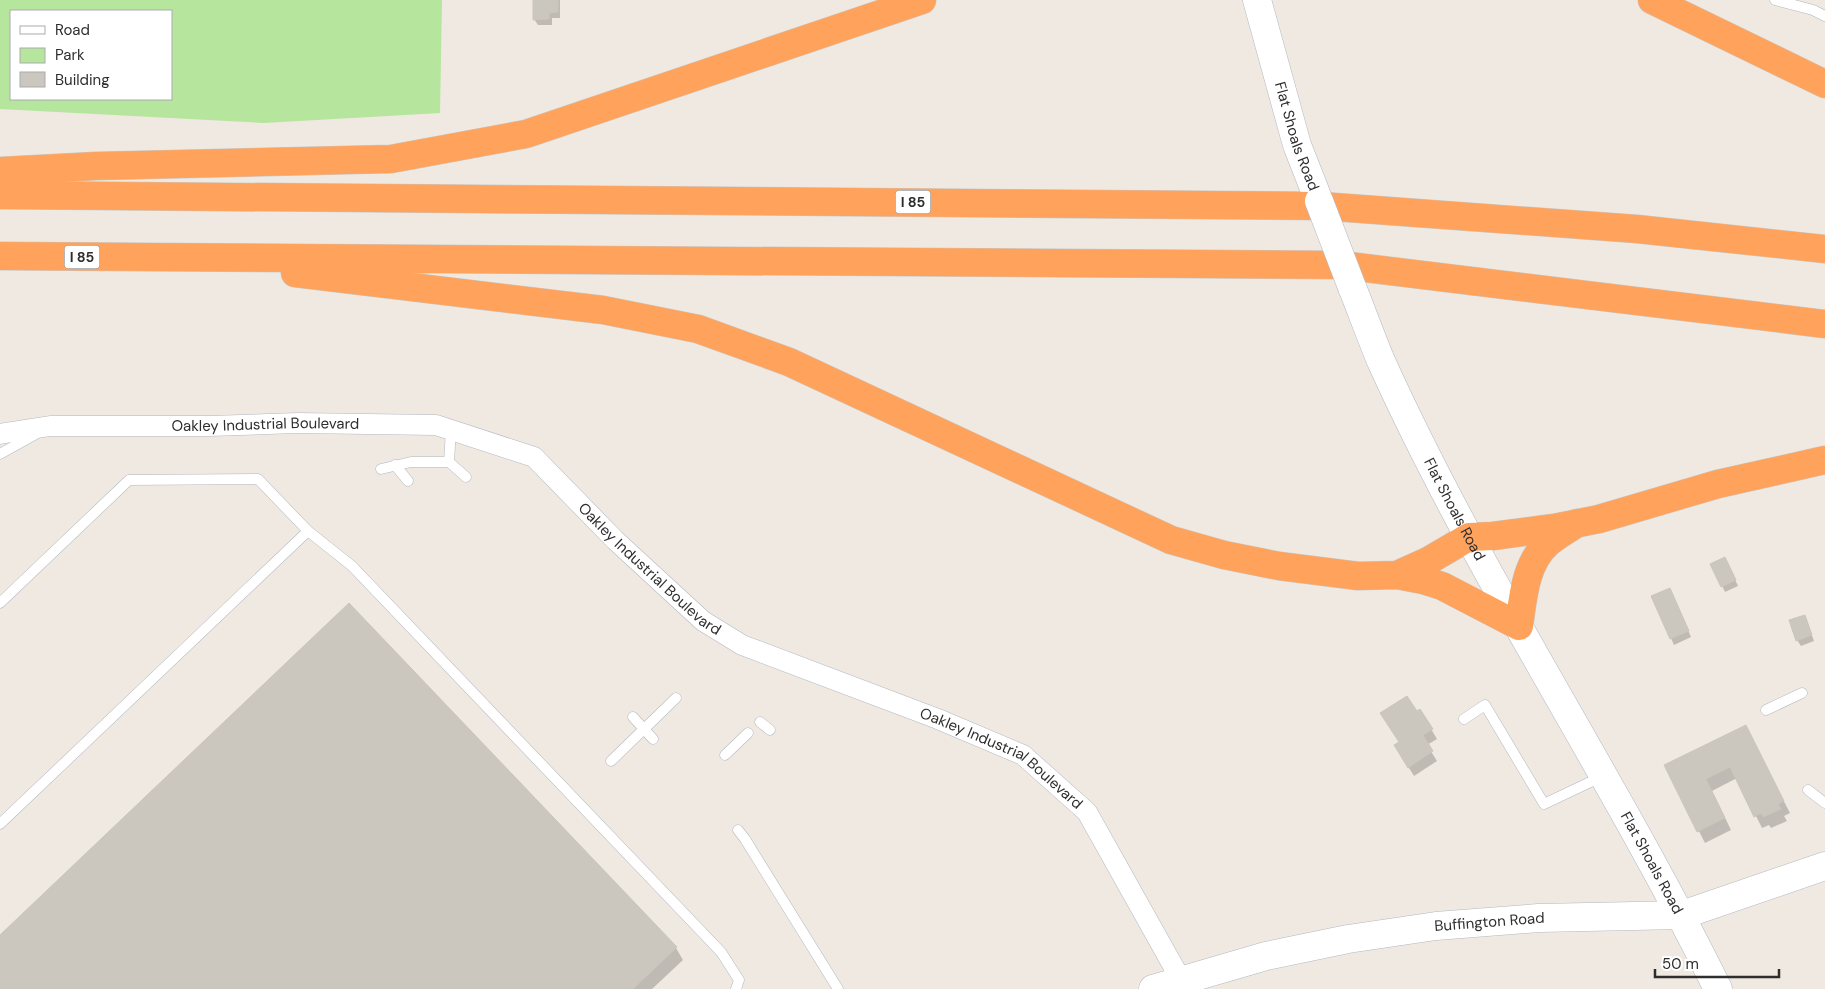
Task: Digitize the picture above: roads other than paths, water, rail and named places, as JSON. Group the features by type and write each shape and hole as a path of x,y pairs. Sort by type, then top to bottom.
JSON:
{"highway":[{"path":"0,171 96,166 391,159 526,134 922,0"},
{"path":"1652,0 1825,84"},
{"name":"I 85","path":"0,195 1321,206 1637,229 1825,249"},
{"name":"I 85","path":"0,256 1341,266 1825,324"},
{"path":"165,258 603,310 698,329 789,362 1171,540 1224,555 1279,566 1358,576 1397,575 1442,586 1519,626 1524,594 1535,557 1547,543 1576,523"},
{"path":"1397,575 1428,561 1469,538 1599,519 1718,484 1825,460"}],"street":[{"name":"Flat Shoals Road","path":"1257,0 1297,145 1380,358 1469,538 1682,915 1718,989"},
{"name":"Oakley Industrial Boulevard","path":"0,434 50,426 210,426 297,423 436,425 534,457 615,540 703,621 742,645 938,719 1024,755 1087,812 1183,985"},
{"name":"Buffington Road","path":"1153,989 1183,985 1266,956 1348,939 1443,925 1539,918 1682,915 1825,866"}],"lane":[{"path":"1775,0 1813,10 1825,16"},
{"path":"0,454 50,426"},
{"path":"448,462 451,430"},
{"path":"381,469 411,462 448,462 466,476"},
{"path":"395,465 408,481"},
{"path":"0,603 129,480 258,479 308,531 352,566 721,952 738,980 736,989"},
{"path":"0,824 308,531"},
{"path":"1766,710 1802,694"},
{"path":"611,761 676,698"},
{"path":"1464,718 1485,705 1544,804 1604,776"},
{"path":"633,717 653,739"},
{"path":"760,722 770,730"},
{"path":"725,754 748,733"},
{"path":"1808,790 1825,803"},
{"path":"738,830 838,989"}]}
